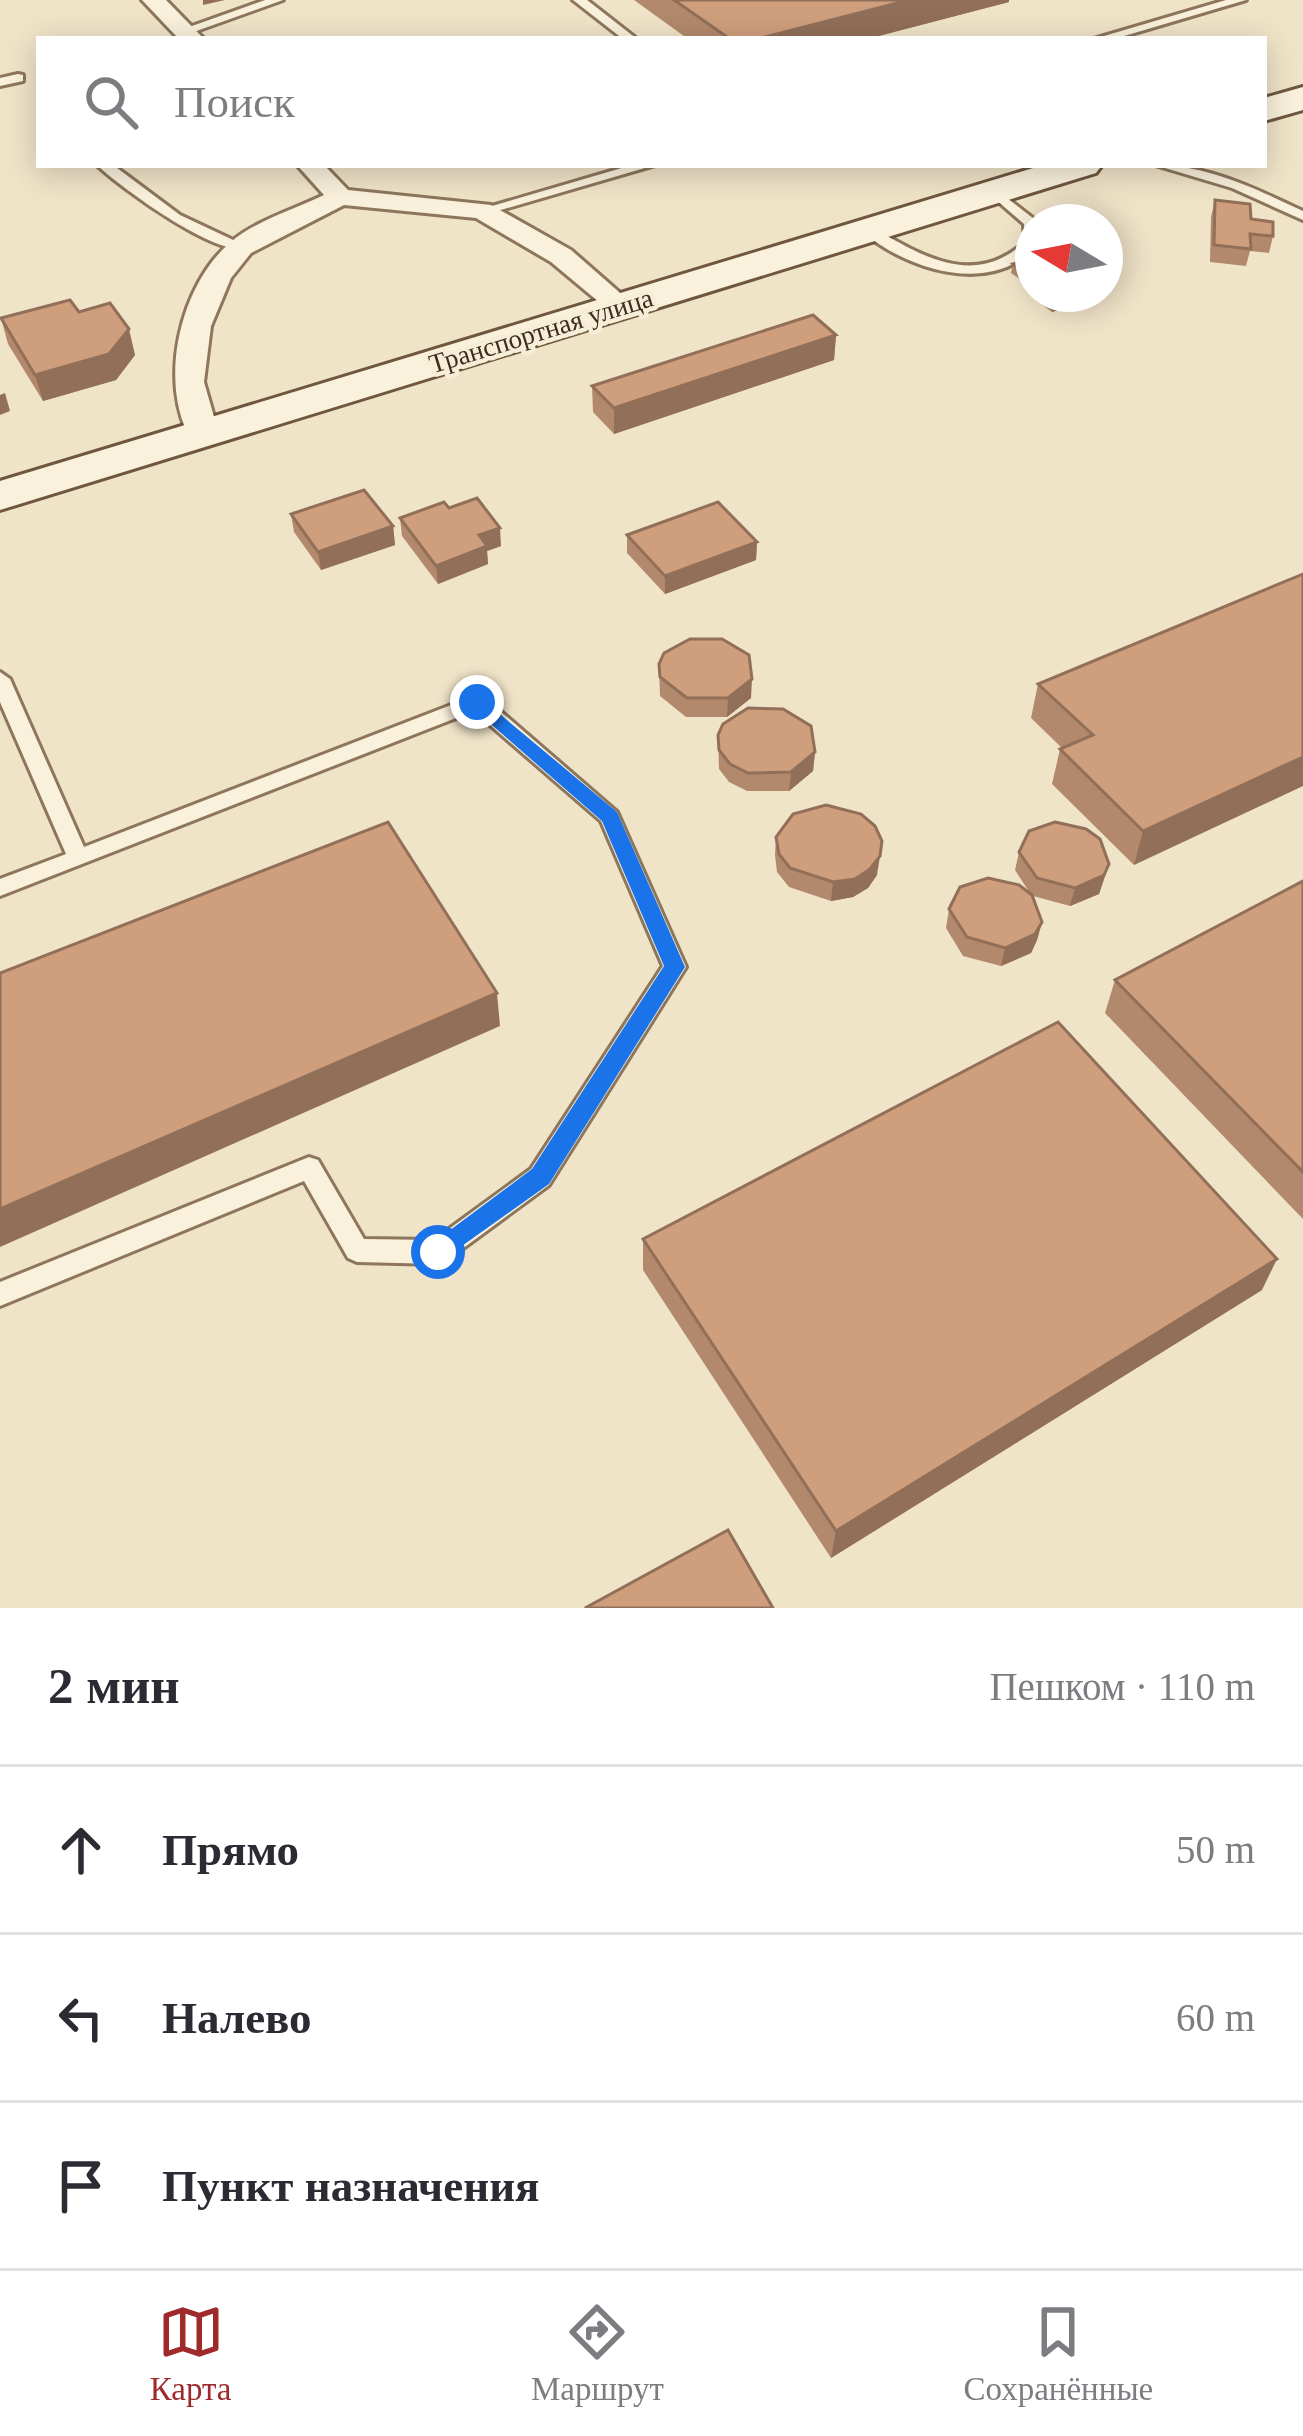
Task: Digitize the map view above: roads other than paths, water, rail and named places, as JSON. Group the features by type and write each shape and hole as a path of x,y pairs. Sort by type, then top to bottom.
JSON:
{"main road":[{"path":"1267,109 1303,98"},
{"name":"Транспортная улица","path":"0,496 1073,168"}],"street":[{"path":"153,0 188,35"},
{"path":"313,168 340,197"},
{"path":"202,434 189,382 196,326 218,276 241,247 340,197 482,211 561,256 621,306"}],"lane":[{"path":"188,35 277,0"},
{"path":"579,0 627,36"},
{"path":"1111,36 1240,0"},
{"path":"0,82 18,78"},
{"path":"108,168 176,218 241,247"},
{"path":"482,211 637,168"},
{"path":"1173,168 1237,185 1303,216"},
{"path":"868,231 925,264 953,270 984,269 1021,258 1032,244 1031,224 994,192"},
{"path":"0,679 78,857"},
{"path":"0,888 477,702 610,817 675,967 540,1177 438,1252 358,1250 309,1168 0,1294"}]}
